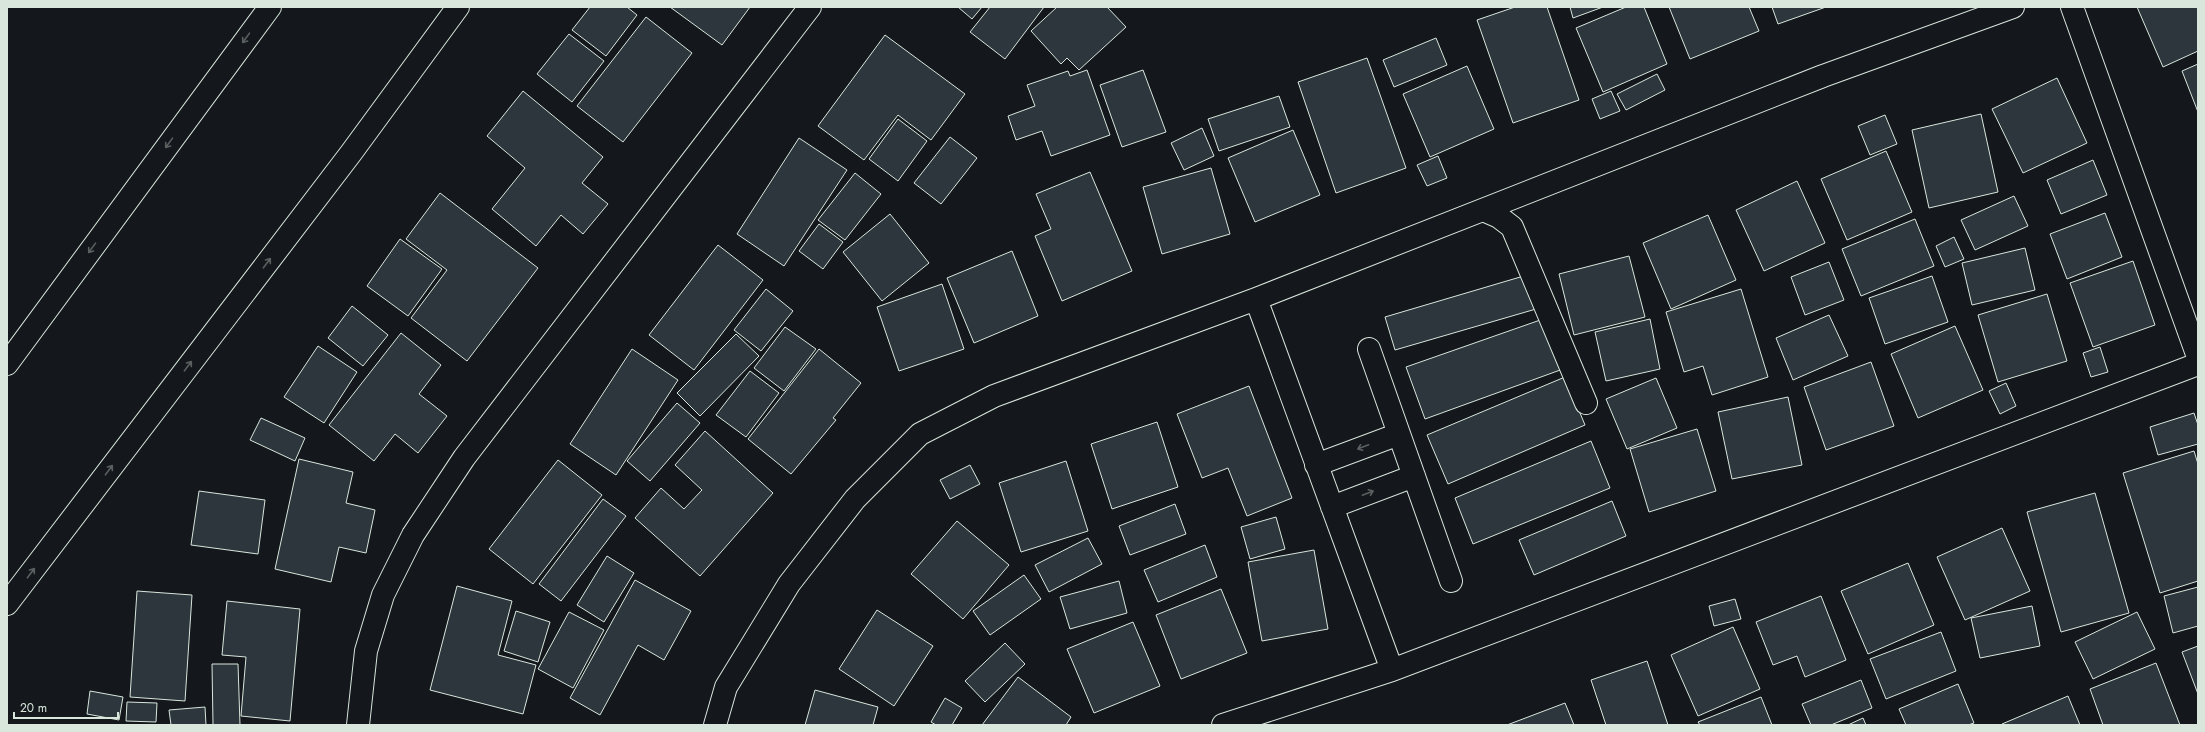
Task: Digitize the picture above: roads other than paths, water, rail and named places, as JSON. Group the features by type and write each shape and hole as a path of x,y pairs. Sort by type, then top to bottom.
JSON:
{"street":[{"path":"7,364 270,7"},
{"path":"7,604 351,153 458,7"},
{"path":"358,725 366,651 383,595 413,535 464,458 810,7"},
{"path":"715,725 726,687 789,584 855,499 920,434 994,396 1256,299 1823,76 2014,7"},
{"path":"2072,7 2198,356"},
{"path":"1482,210 1499,217 1512,227 1586,403"},
{"path":"1256,299 1392,670"},
{"path":"1369,349 1451,581"},
{"path":"1223,725 1392,670 2198,364"},
{"path":"1316,465 1399,434"},
{"path":"1332,506 1414,476"}]}
